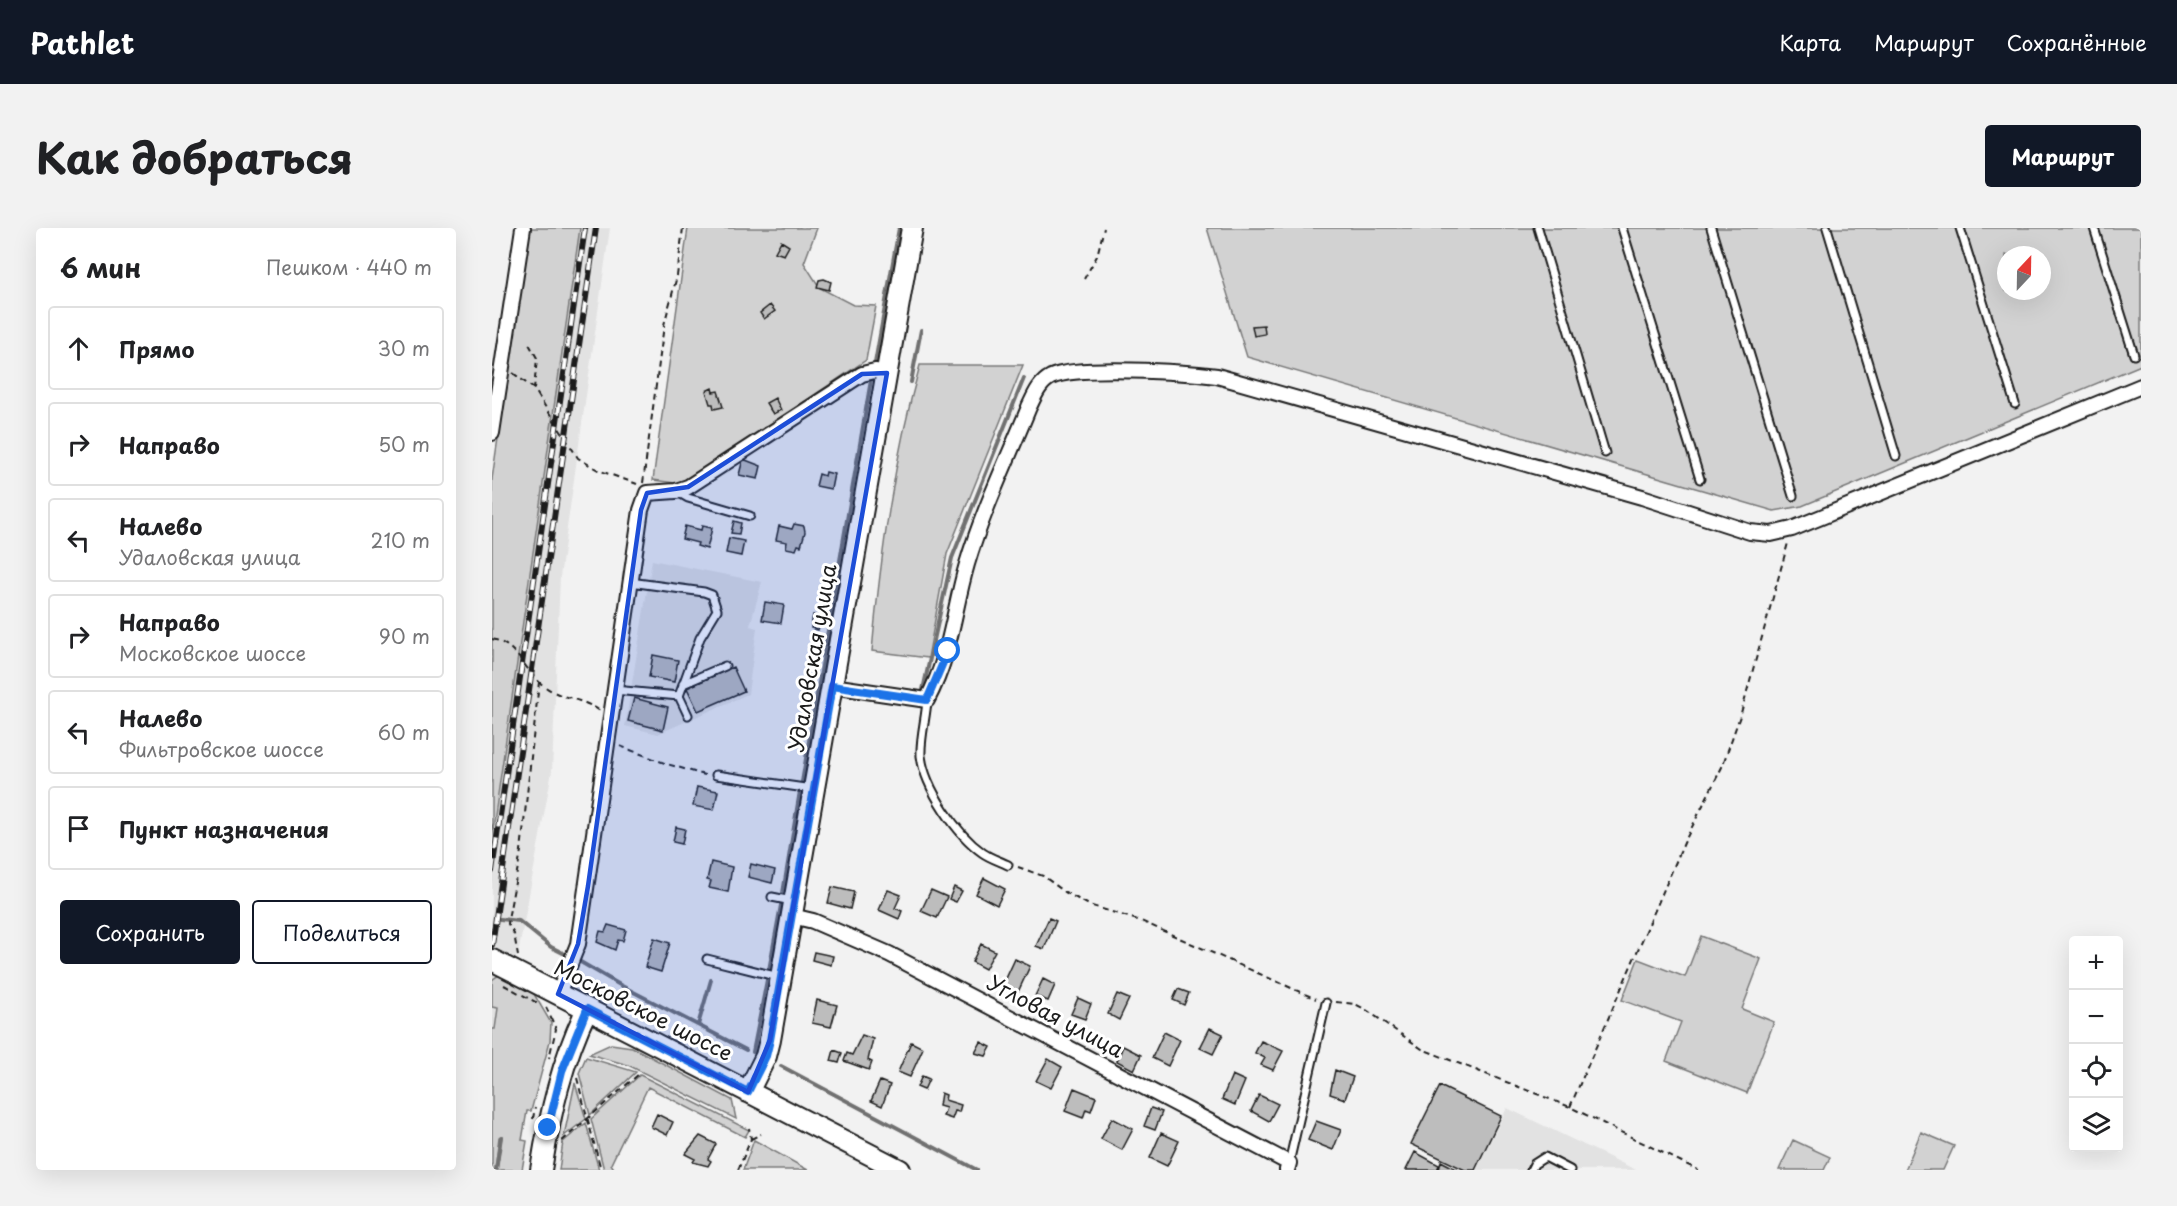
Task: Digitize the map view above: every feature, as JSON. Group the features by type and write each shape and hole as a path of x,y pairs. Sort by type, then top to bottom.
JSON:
{"main road":[{"name":"Удаловская улица","path":"748,1092 766,1056 781,977 912,228"},
{"name":"Московское шоссе","path":"492,960 551,998 587,1009 900,1170"},
{"path":"542,1170 554,1097 569,1050 587,1009"}],"street":[{"path":"492,433 523,228"},
{"path":"551,998 578,944 641,510 647,493 676,491 688,487 862,374 875,371 887,373"},
{"path":"832,686 927,700 948,651 966,566 978,530 1029,407 1045,382 1051,377 1073,372 1186,372 1217,376 1631,494 1750,532 1771,534 1792,529 2141,386"},
{"name":"Угловая улица","path":"793,909 813,921 890,954 1288,1167"}],"lane":[{"path":"1538,228 1605,453"},
{"path":"1622,228 1700,479"},
{"path":"1711,228 1792,496"},
{"path":"1827,228 1896,456"},
{"path":"1960,228 2015,404"},
{"path":"2094,228 2134,355"},
{"path":"676,491 688,498 750,516"},
{"path":"630,582 704,592 712,595 717,603 717,610 700,638 679,696 688,715"},
{"path":"683,684 725,666"},
{"path":"614,690 679,696"},
{"path":"927,700 921,753 929,782 951,821 967,840 984,854 1008,865"},
{"path":"716,775 814,789"},
{"path":"772,897 793,909"},
{"path":"707,959 781,977"},
{"path":"1288,1167 1326,1004"},
{"path":"1531,1170 1534,1164 1545,1157 1569,1170"}],"path":[{"path":"502,370 514,373 534,389 578,458 615,478 643,484 664,325 677,276 683,229 676,228"},
{"path":"1084,279 1097,256 1104,228"},
{"path":"529,344 537,357 534,389"},
{"path":"1570,1107 1579,1091 1684,843 1722,767 1741,713 1792,529"},
{"path":"492,639 512,650 539,682 558,695 582,700 610,716"},
{"path":"518,956 514,934 508,924 521,851 539,682"},
{"path":"608,737 626,749 667,764 712,777 716,775"},
{"path":"1008,865 1043,876 1065,892 1089,905 1141,921 1326,1004 1339,1002 1355,1004 1422,1049 1570,1107 1698,1170"},
{"path":"546,1068 556,1029 551,998"},
{"path":"576,1073 601,1170"},
{"path":"562,1141 640,1073"},
{"path":"534,1112 537,1101"},
{"path":"738,1170 751,1139 749,1128"},
{"path":"751,1139 761,1134"}],"highlighted area":[{"path":"887,373 770,1040 748,1092 558,994 578,944 588,886 641,510 647,493 688,487 862,374"}],"shaded area":[{"path":"529,228 580,228 492,836 492,479"},
{"path":"574,228 610,228 560,577 552,771 519,949 503,995 492,1105 492,728"},
{"path":"688,228 817,228 804,263 820,288 853,305 876,306 866,360 682,484 653,480"},
{"path":"1207,228 2141,228 2141,365 1802,506 1774,511 1247,357"},
{"path":"920,365 1023,365 947,554 928,658 872,651 890,506 903,436"},
{"path":"652,560 762,582 750,626 757,628 748,694 658,734 625,726"},
{"path":"1701,936 1761,959 1742,1009 1774,1022 1747,1093 1666,1061 1681,1022 1622,1000 1638,959 1685,977"},
{"path":"499,975 534,994 551,1023 550,1041 531,1111 527,1111 522,1140 527,1141 522,1170 497,1170 502,1136 499,1137 495,1170 492,1170 492,1029 495,1029 498,1008 492,1007 492,980"},
{"path":"611,1044 632,1047 732,1100 736,1119 628,1065 589,1054"},
{"path":"586,1057 636,1072 590,1115 579,1073"},
{"path":"640,1075 749,1130 745,1137 648,1087 611,1164 615,1170 604,1170 591,1119"},
{"path":"575,1083 586,1119 564,1136"},
{"path":"1507,1108 1636,1170 1476,1170"},
{"path":"586,1123 599,1170 559,1170 563,1142"},
{"path":"1921,1132 1954,1146 1943,1170 1905,1170"},
{"path":"754,1140 808,1170 743,1170"},
{"path":"1793,1140 1830,1157 1824,1170 1779,1170"}],"building":[{"path":"781,241 789,246 784,255 775,252"},
{"path":"824,279 831,282 829,290 817,287 819,280"},
{"path":"770,305 775,311 764,319 760,313"},
{"path":"1264,325 1265,334 1254,336 1252,326"},
{"path":"712,388 713,392 718,391 723,407 714,409 713,404 710,404 706,391"},
{"path":"775,398 781,410 773,414 766,403"},
{"path":"743,459 761,466 758,479 739,475"},
{"path":"826,472 834,474 831,489 816,486 819,474 825,476"},
{"path":"734,521 741,523 739,534 731,533"},
{"path":"794,524 804,526 805,532 801,546 798,545 796,550 786,548 787,542 776,540 779,526 792,529"},
{"path":"685,526 701,530 702,526 712,528 707,549 697,546 698,543 682,539"},
{"path":"729,538 744,541 741,556 726,553"},
{"path":"765,602 784,605 781,623 762,620"},
{"path":"813,615 821,617 818,630 811,628"},
{"path":"653,655 678,660 674,682 649,677"},
{"path":"733,667 744,691 698,711 687,688"},
{"path":"634,698 668,707 663,730 628,721"},
{"path":"697,787 718,791 714,810 693,806"},
{"path":"676,827 685,829 682,844 673,842"},
{"path":"711,862 732,867 728,892 709,888 711,881 707,880"},
{"path":"751,864 775,870 772,883 748,877"},
{"path":"984,878 1005,889 997,905 976,894"},
{"path":"832,887 854,892 850,909 828,903"},
{"path":"954,887 962,891 956,902 949,899"},
{"path":"888,890 901,895 895,908 902,911 899,919 879,910"},
{"path":"931,890 947,897 937,918 921,911"},
{"path":"1049,918 1056,921 1044,949 1036,946"},
{"path":"608,925 626,930 623,941 618,940 615,950 597,942 600,931 605,932"},
{"path":"654,938 670,943 661,972 645,967"},
{"path":"981,944 995,951 985,969 972,962"},
{"path":"814,952 833,956 831,965 812,960"},
{"path":"1015,959 1030,966 1018,992 1003,985"},
{"path":"1043,979 1055,985 1048,1001 1035,996"},
{"path":"1178,989 1189,993 1184,1005 1173,1000"},
{"path":"1117,994 1129,999 1119,1020 1108,1014"},
{"path":"1078,998 1091,1004 1085,1019 1071,1014"},
{"path":"817,1000 837,1005 831,1027 812,1023"},
{"path":"1210,1028 1223,1034 1213,1054 1200,1048"},
{"path":"1164,1032 1180,1040 1168,1066 1152,1058"},
{"path":"862,1035 873,1039 868,1060 872,1062 869,1070 844,1061 847,1053 852,1055"},
{"path":"1261,1041 1283,1051 1273,1070 1261,1065 1265,1058 1255,1053"},
{"path":"911,1042 923,1048 910,1077 898,1072"},
{"path":"981,1042 991,1047 986,1056 975,1053"},
{"path":"1123,1046 1141,1055 1134,1070 1117,1061"},
{"path":"834,1050 842,1053 839,1063 831,1061"},
{"path":"1048,1059 1062,1067 1051,1088 1036,1081"},
{"path":"1335,1070 1353,1077 1345,1099 1330,1094"},
{"path":"1232,1075 1245,1081 1235,1105 1222,1099"},
{"path":"922,1076 929,1079 924,1090 917,1087"},
{"path":"880,1081 890,1085 882,1106 871,1101"},
{"path":"1440,1086 1501,1116 1475,1170 1465,1170 1411,1144"},
{"path":"1074,1088 1096,1097 1091,1111 1086,1109 1083,1118 1065,1111"},
{"path":"941,1093 946,1095 945,1100 961,1105 959,1112 955,1111 952,1119 943,1116 946,1108 939,1106"},
{"path":"1259,1095 1278,1104 1269,1121 1251,1111"},
{"path":"1151,1108 1162,1112 1155,1130 1144,1126"},
{"path":"657,1114 673,1122 667,1135 651,1127"},
{"path":"1112,1118 1133,1129 1122,1150 1101,1139"},
{"path":"1316,1121 1341,1130 1333,1150 1308,1140"},
{"path":"1161,1133 1179,1141 1167,1166 1150,1158"},
{"path":"700,1136 716,1144 708,1159 711,1161 708,1166 693,1162 695,1159 685,1154"},
{"path":"1415,1152 1439,1165 1437,1170 1406,1170"},
{"path":"1441,1161 1458,1170 1439,1170"}],"waterway":[{"path":"875,363 899,228"},
{"path":"911,382 921,330"},
{"path":"923,690 952,558 1024,378"},
{"path":"802,782 871,380"},
{"path":"783,893 800,791"},
{"path":"769,970 781,905"},
{"path":"500,919 519,921 551,947 569,956"},
{"path":"577,960 620,985 746,1050"},
{"path":"698,1025 711,980"},
{"path":"753,1052 767,980"},
{"path":"781,1066 977,1170"},
{"path":"496,1170 501,1137"}],"railway":[{"path":"492,871 585,228"},
{"path":"492,945 596,228"}],"route":[{"path":"548,1128 562,1071 587,1009 748,1092 766,1056 770,1040 832,686 927,700 939,677 948,651"}]}
